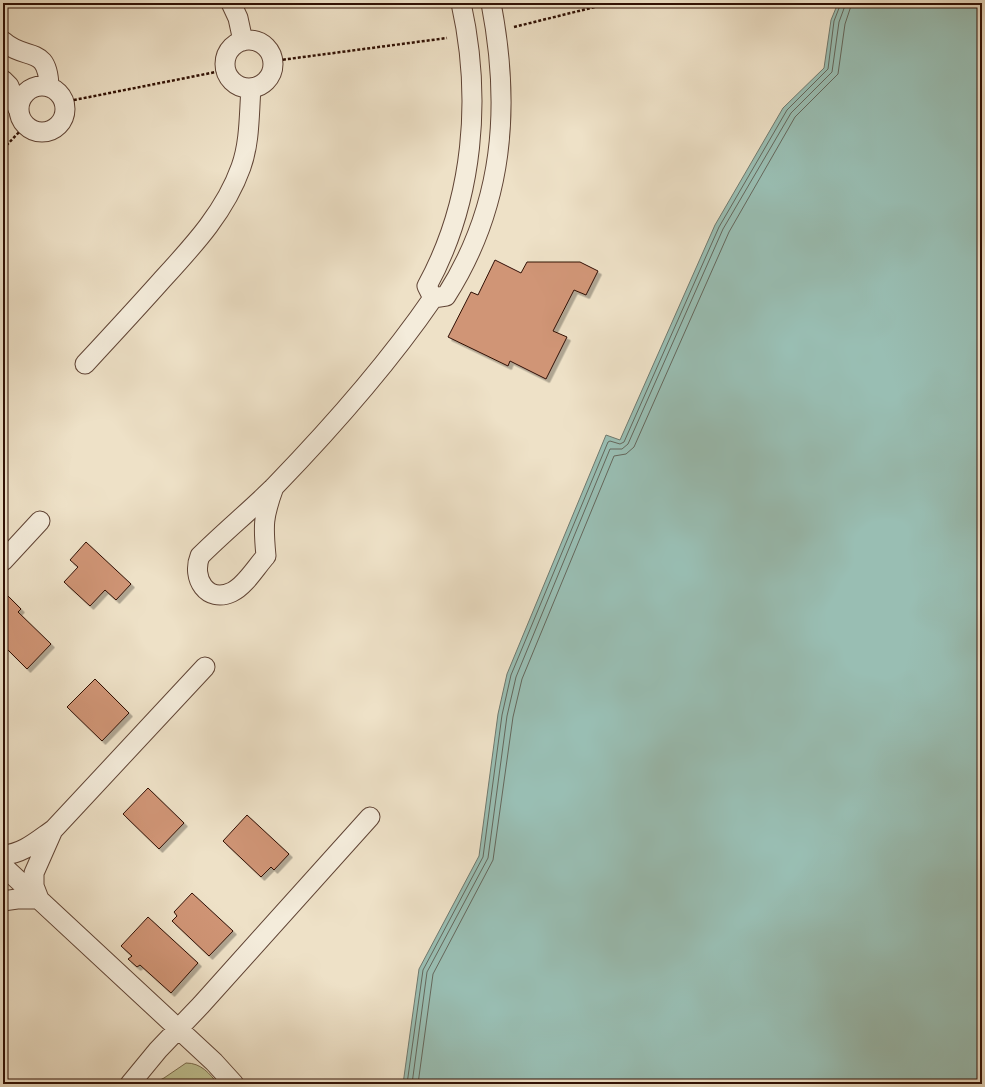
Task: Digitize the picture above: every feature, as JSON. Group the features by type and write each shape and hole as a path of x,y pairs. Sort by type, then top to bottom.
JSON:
{"street":[{"path":"231,3 238,18 243,41"},
{"path":"433,298 427,286 437,269 448,242 464,182 470,148 473,110 467,35 461,3"},
{"path":"274,487 264,512 263,529 266,556 238,588 231,593 215,594 208,591 198,579 196,571 200,556 274,487 390,356 433,298 446,296 458,276 482,224 494,181 501,109 496,31 491,3"},
{"path":"251,40 266,46 271,53 273,61 270,76 259,87 251,88 238,86 232,81 226,70 227,55 231,48 243,41 251,40"},
{"path":"3,41 42,60 47,68 49,87"},
{"path":"3,80 9,86 22,118 31,130 44,132 57,127 64,116 64,102 56,91 49,87 42,86 28,90 19,102 22,118"},
{"path":"85,364 188,251 215,218 230,195 242,165 246,147 251,88"},
{"path":"3,561 40,522"},
{"path":"3,855 15,854 26,849 54,829 204,667"},
{"path":"130,1084 158,1050 178,1030 370,817"},
{"path":"39,899 34,886 34,873 54,829"},
{"path":"3,866 214,1062 234,1084"},
{"path":"3,901 39,899"}],"path":[{"path":"496,31 610,3"},
{"path":"273,61 467,35"},
{"path":"64,102 226,70"},
{"path":"3,149 22,118"}],"green space":[{"path":"186,1063 191,1063 200,1067 218,1084 152,1084 164,1078"}],"water":[{"path":"838,3 982,3 982,1084 403,1084 419,969 479,856 498,714 507,674 606,435 620,440 715,225 783,108 824,68 831,20"}],"building":[{"path":"495,260 521,273 527,262 580,262 598,271 586,295 574,290 553,331 567,337 546,379 510,361 508,366 448,337 471,292 478,295"},
{"path":"86,542 131,584 116,600 105,590 90,606 64,582 78,567 70,560"},
{"path":"6,594 21,609 18,612 51,644 27,669 3,645 3,622 5,621 3,619 3,597"},
{"path":"95,679 129,713 102,741 67,707"},
{"path":"148,788 184,823 159,849 123,814"},
{"path":"247,815 289,854 274,870 271,867 261,877 223,841"},
{"path":"192,893 233,931 209,956 172,921 177,916 174,912"},
{"path":"148,917 198,963 171,993 140,965 137,967 128,959 132,956 121,946"}]}
